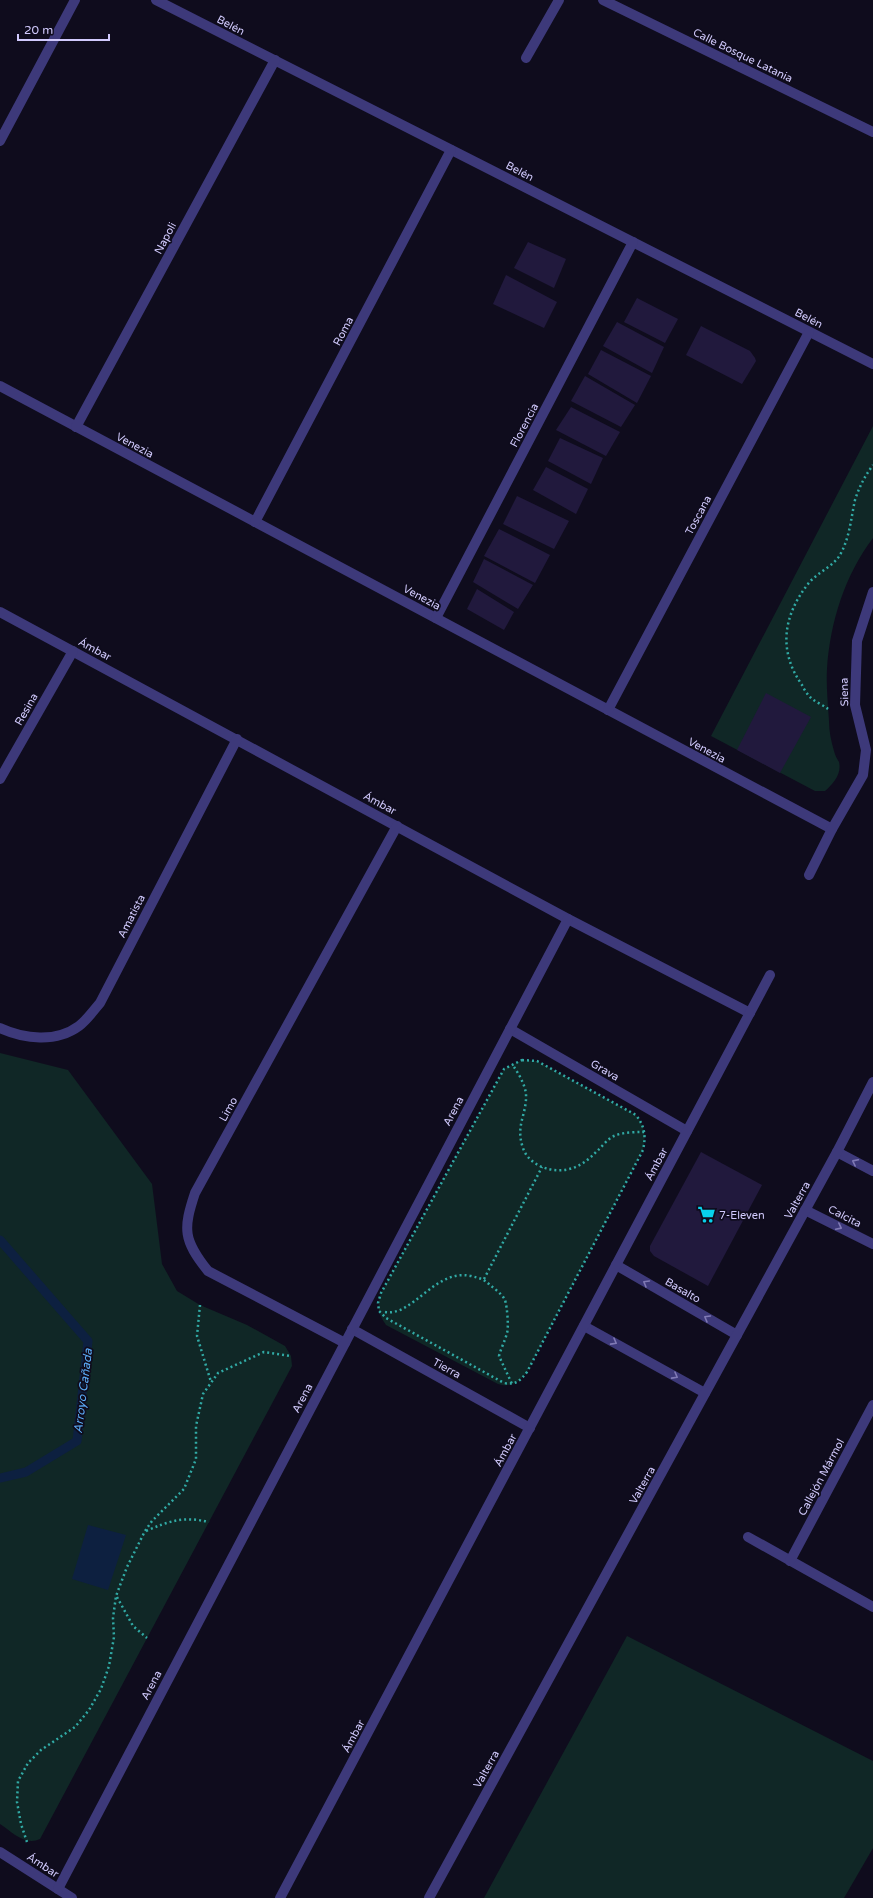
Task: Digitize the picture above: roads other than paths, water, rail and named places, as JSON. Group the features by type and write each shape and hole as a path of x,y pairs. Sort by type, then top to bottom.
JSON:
{"street":[{"path":"0,141 75,0"},
{"name":"Belén","path":"156,0 873,364"},
{"path":"526,58 559,0"},
{"name":"Calle Bosque Latania","path":"603,0 873,132"},
{"name":"Napoli","path":"76,427 275,60"},
{"name":"Roma","path":"255,522 451,150"},
{"name":"Florencia","path":"436,618 633,242"},
{"name":"Toscana","path":"608,710 809,332"},
{"name":"Venezia","path":"0,386 832,829"},
{"name":"Siena","path":"809,875 832,829 863,775 866,750 855,705 857,641 873,592"},
{"name":"Ámbar","path":"0,612 568,919 750,1013"},
{"name":"Resina","path":"0,779 72,651"},
{"name":"Amatista","path":"0,1028 28,1038 60,1036 80,1026 100,1003 237,739"},
{"name":"Limo","path":"345,1343 208,1271 197,1258 186,1230 188,1214 195,1193 397,826"},
{"name":"Arena","path":"58,1889 568,919"},
{"name":"Ámbar","path":"280,1898 770,975"},
{"name":"Grava","path":"510,1030 687,1131"},
{"name":"Valterra","path":"429,1898 837,1152 873,1082"},
{"path":"837,1152 873,1171"},
{"name":"Calcita","path":"805,1210 873,1244"},
{"name":"Basalto","path":"616,1265 737,1335"},
{"path":"584,1326 705,1393"},
{"name":"Tierra","path":"352,1329 530,1428"},
{"name":"Callejón Mármol","path":"790,1561 873,1405"},
{"path":"748,1537 873,1607"},
{"name":"Ámbar","path":"0,1852 72,1898"}],"water":[{"path":"88,1525 126,1535 108,1590 72,1579"}],"waterway":[{"name":"Arroyo Cañada","path":"0,1240 88,1341 77,1441 26,1472 0,1478"}],"place":[{"name":"7-Eleven","path":"706,1215"}]}
